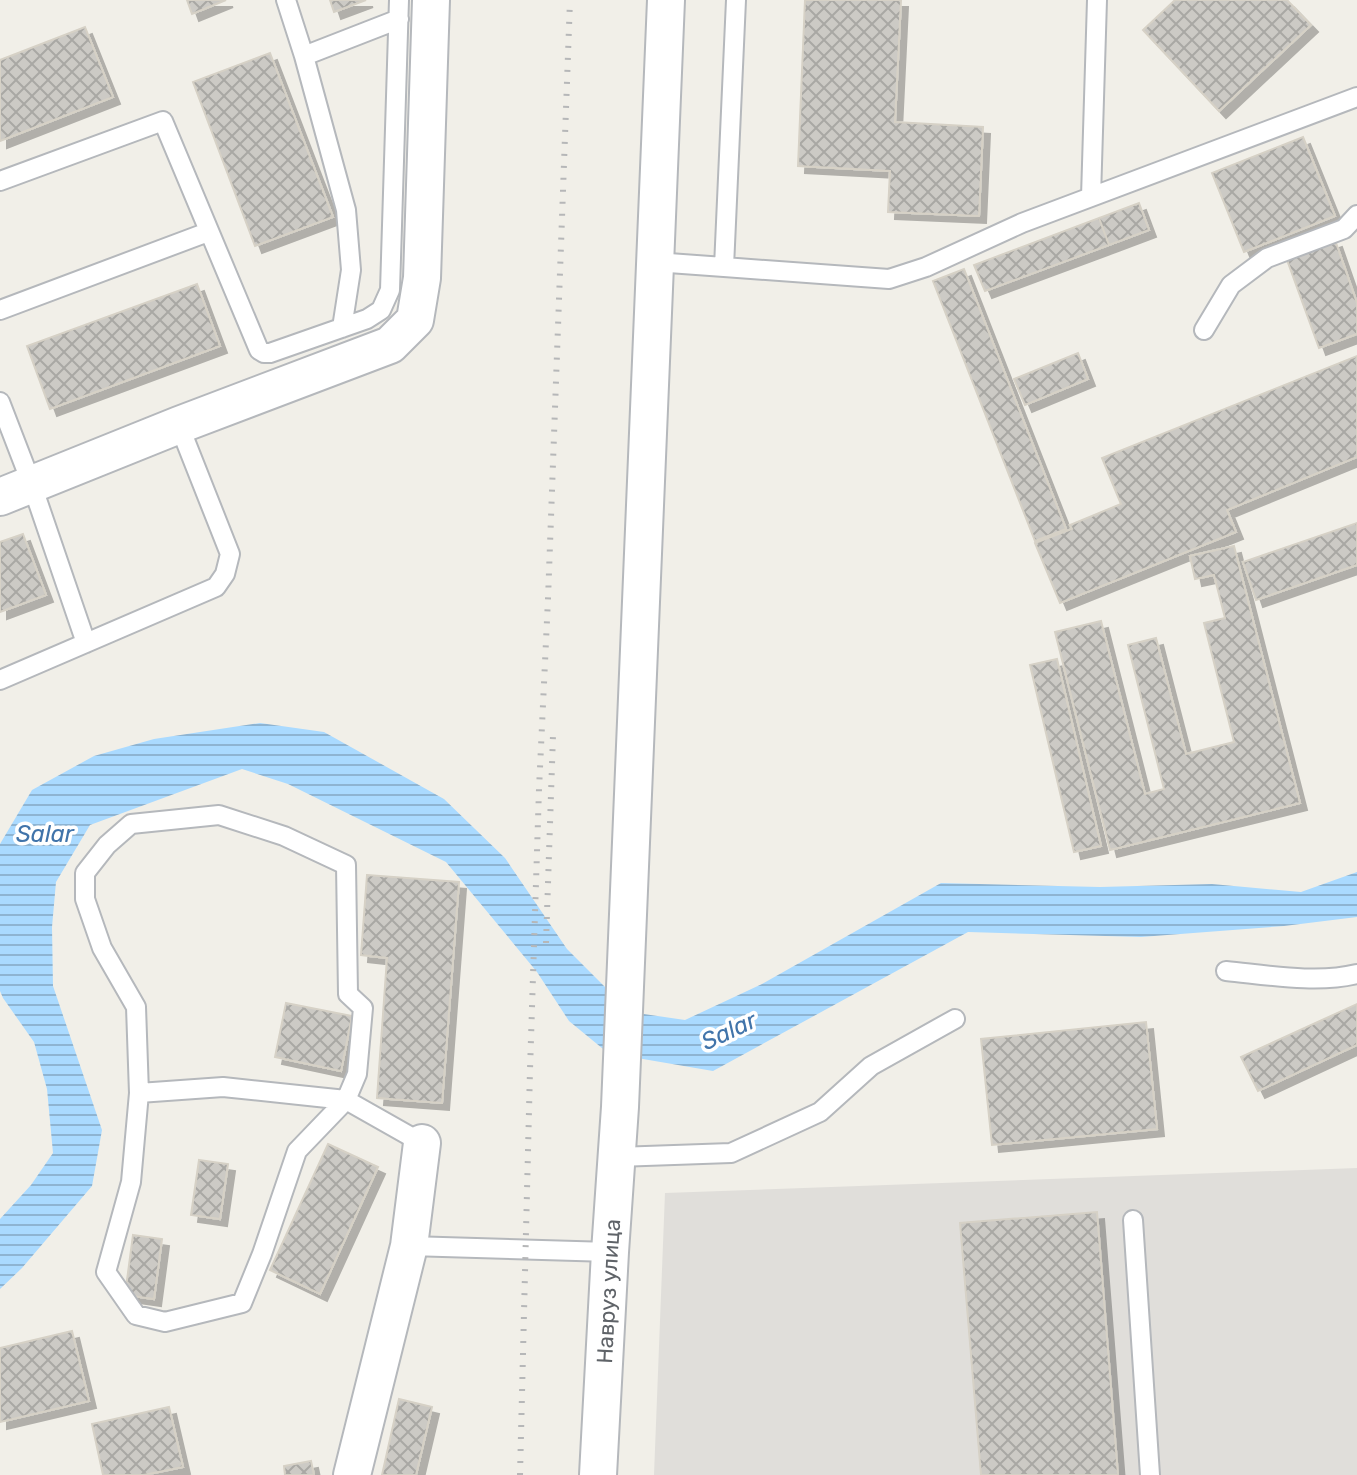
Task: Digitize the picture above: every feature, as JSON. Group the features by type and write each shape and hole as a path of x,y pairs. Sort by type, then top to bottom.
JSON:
{"street":[{"path":"16,491 390,345 415,320 422,278 431,0"},
{"name":"Навруз улица","path":"598,1475 620,1107 666,0"},
{"path":"352,1475 409,1246 422,1143"}],"lane":[{"path":"286,0 346,210 351,270 342,328"},
{"path":"0,181 163,121 259,350 270,353 367,319 381,310 390,290 399,0"},
{"path":"724,267 736,0"},
{"path":"1091,197 1097,0"},
{"path":"304,56 399,19"},
{"path":"655,262 889,279 926,267 1022,223 1357,97"},
{"path":"1204,330 1231,285 1267,258 1344,229 1357,215"},
{"path":"0,310 208,232"},
{"path":"0,402 16,491 86,643"},
{"path":"0,680 216,587 225,574 230,554 179,425"},
{"path":"219,815 284,836 346,865 348,994 363,1008 357,1074 346,1100 297,1151 242,1303 165,1322 136,1315 106,1272 131,1182 139,1093 136,1007 102,948 85,899 85,873 107,845 131,824 219,815"},
{"path":"1226,971 1288,977 1344,977 1357,974"},
{"path":"617,1157 731,1153 820,1112 871,1066 955,1019"},
{"path":"139,1093 223,1087 346,1100 422,1143"},
{"path":"1133,1220 1150,1475"},
{"path":"409,1246 610,1252"}],"shaded area":[{"path":"1357,1168 1357,1475 654,1475 665,1193"}],"water":[{"name":"Salar","path":"260,723 324,732 444,799 505,858 567,949 630,1012 685,1020 762,984 941,883 1100,887 1212,884 1301,892 1357,872 1357,917 1141,937 968,932 713,1071 608,1053 569,1021 537,972 446,862 288,784 242,769 90,825 56,882 52,927 53,986 102,1130 92,1186 22,1268 0,1289 0,1219 31,1185 53,1153 47,1089 34,1042 0,991 0,844 32,790 94,756 154,739"}],"building":[{"path":"187,0 226,0 192,14"},
{"path":"330,0 366,0 334,12"},
{"path":"805,0 901,0 895,122 983,127 979,216 888,212 890,171 798,166"},
{"path":"1175,0 1287,0 1311,25 1219,111 1143,30"},
{"path":"85,27 113,97 0,141 0,60"},
{"path":"270,53 333,217 255,246 193,82"},
{"path":"1303,137 1335,216 1244,252 1212,173"},
{"path":"1139,203 1149,230 1109,245 1099,218"},
{"path":"1099,218 1109,245 985,291 974,265"},
{"path":"1335,240 1357,303 1357,334 1319,348 1286,257"},
{"path":"964,269 1066,529 1035,541 933,281"},
{"path":"197,284 220,346 50,409 27,346"},
{"path":"1078,353 1088,379 1025,405 1014,379"},
{"path":"1357,356 1357,457 1227,510 1236,532 1060,603 1035,543 1072,529 1070,525 1121,504 1102,458"},
{"path":"1357,523 1357,565 1256,600 1243,562"},
{"path":"23,534 46,595 0,612 0,542"},
{"path":"1234,546 1300,803 1110,850 1055,632 1101,621 1145,794 1164,789 1128,645 1156,638 1186,754 1234,742 1204,623 1225,618 1214,575 1195,579 1190,556"},
{"path":"1057,659 1101,846 1074,852 1030,665"},
{"path":"367,875 459,882 442,1103 377,1098 387,958 361,955"},
{"path":"286,1003 352,1016 341,1071 275,1057"},
{"path":"1357,1004 1357,1045 1258,1091 1241,1057"},
{"path":"1146,1022 1157,1129 992,1145 981,1039"},
{"path":"328,1144 378,1167 320,1294 270,1270"},
{"path":"199,1160 228,1164 220,1219 191,1215"},
{"path":"1097,1212 1118,1475 981,1475 960,1223"},
{"path":"133,1235 162,1239 154,1299 125,1295"},
{"path":"72,1331 89,1401 0,1422 0,1348"},
{"path":"399,1399 432,1407 416,1475 382,1475"},
{"path":"169,1407 183,1467 144,1475 103,1475 92,1424"},
{"path":"311,1461 314,1475 285,1475 284,1466"}],"railway":[{"path":"520,1475 539,789 570,0"},
{"path":"546,943 553,735"}]}
